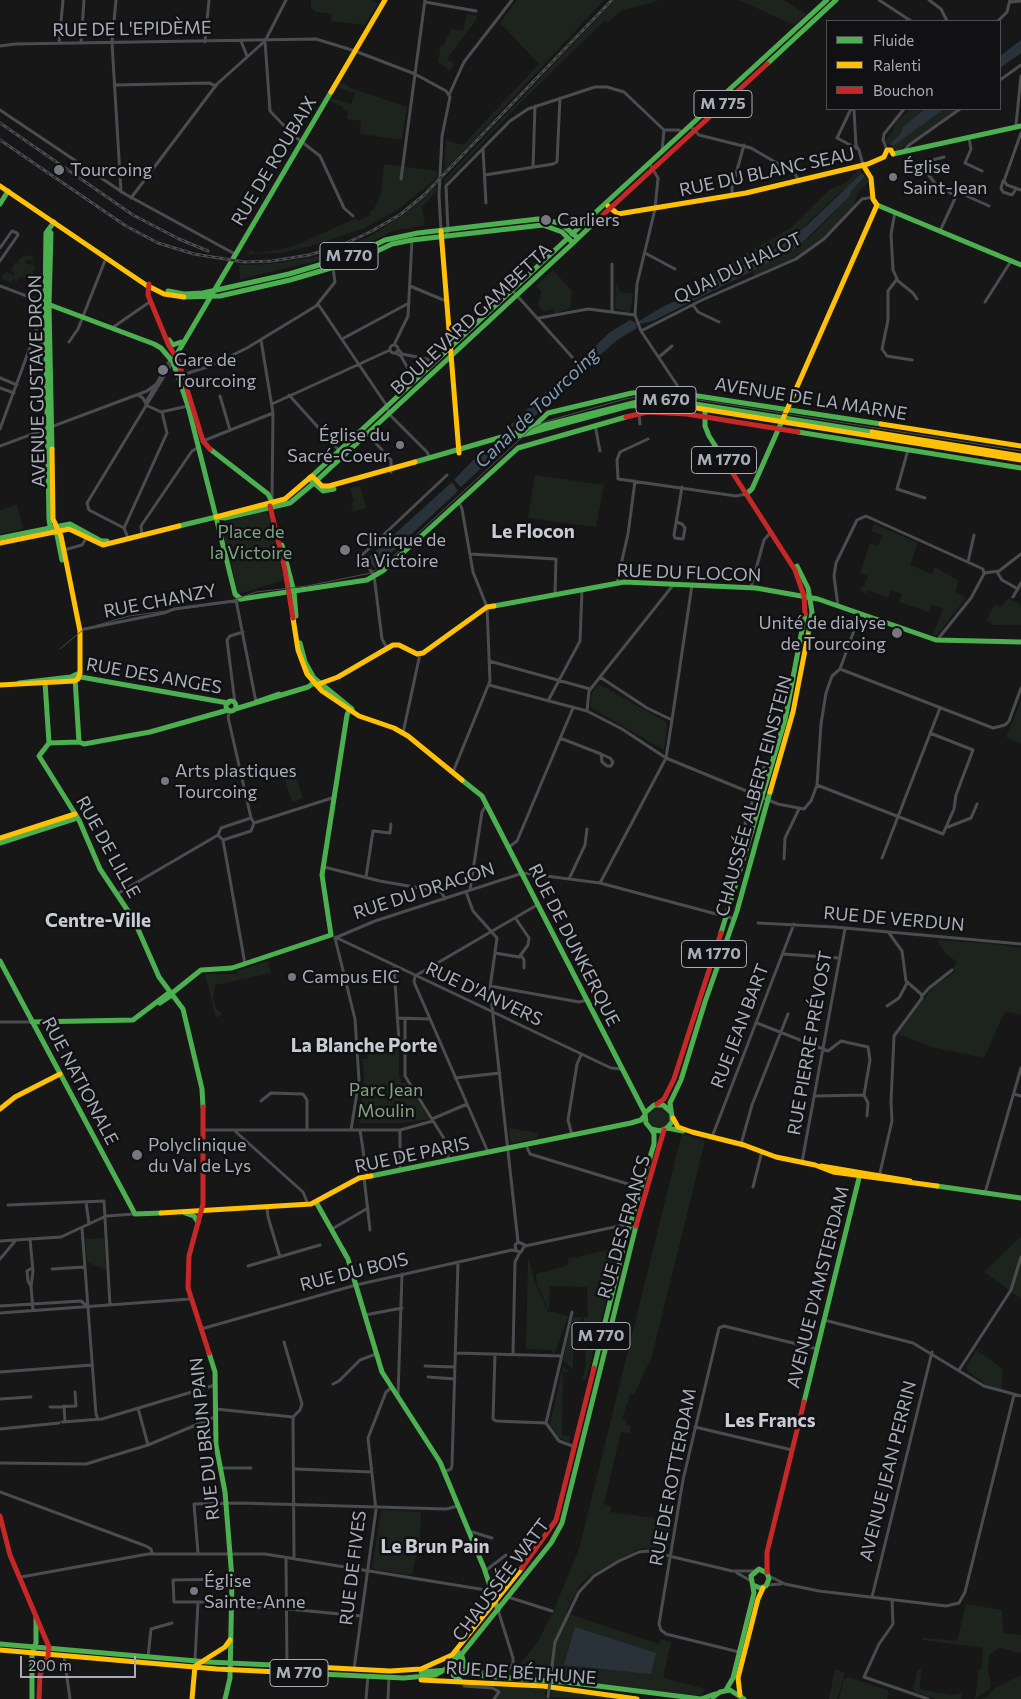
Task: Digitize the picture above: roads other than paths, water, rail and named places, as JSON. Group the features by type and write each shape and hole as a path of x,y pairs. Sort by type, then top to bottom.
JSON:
{"main road":[{"name":"RUE DE ROUBAIX","path":"174,360 181,342 385,0"},
{"name":"BOULEVARD GAMBETTA","path":"271,505 288,498 827,0"},
{"name":"BOULEVARD GAMBETTA","path":"271,505 294,501 836,0"},
{"path":"893,154 890,159 884,157 884,153 887,150 892,151 893,154 904,154 1019,126"},
{"name":"RUE DU BLANC SEAU","path":"604,205 617,214 732,196 863,165 884,157"},
{"path":"863,165 871,178 873,196 877,205 940,230 1021,266"},
{"path":"0,184 131,275 149,285 173,296 211,294"},
{"path":"1,200 8,191"},
{"path":"746,494 752,487 877,205"},
{"name":"M 770","path":"211,294 306,270 356,254 395,237 538,218 557,222 574,233 578,238"},
{"name":"AVENUE GUSTAVE DRON","path":"54,222 48,230 49,519 55,529 62,550 80,630 80,670 77,678 79,742"},
{"name":"M 770","path":"211,294 220,296 290,280 364,258 387,246 412,240 442,238 539,225 557,229 573,243"},
{"path":"441,231 459,452"},
{"path":"149,285 151,301 181,376 202,444 236,597 246,599 364,581 374,577 459,502"},
{"path":"47,304 159,347 174,360"},
{"name":"RUE DE ROUBAIX","path":"174,360 186,335"},
{"path":"168,340 174,345 181,342"},
{"path":"181,376 188,406 202,444 268,494 291,592 299,653 315,682"},
{"name":"AVENUE DE LA MARNE","path":"531,429 539,420 554,411 653,390 679,392 1021,446"},
{"name":"AVENUE DE LA MARNE","path":"459,452 539,429 637,405 667,404 704,407 942,445"},
{"path":"704,407 705,418"},
{"name":"AVENUE DE LA MARNE","path":"459,502 518,448 543,439 639,413 673,412 1021,468"},
{"name":"M 1770","path":"705,418 707,433 803,577 807,596"},
{"path":"539,420 539,429 543,439"},
{"name":"AVENUE DE LA MARNE","path":"459,452 503,436 531,429 539,429"},
{"name":"M 670","path":"942,445 1021,456"},
{"name":"M 670","path":"942,445 1021,460"},
{"name":"M 670","path":"392,471 430,458 459,452"},
{"name":"M 670","path":"315,482 327,487 459,452"},
{"path":"310,477 315,482"},
{"path":"219,520 240,510 271,505"},
{"path":"0,538 55,529 70,529 104,542 219,520 271,505"},
{"path":"0,543 55,529"},
{"name":"RUE DU FLOCON","path":"420,654 486,607 617,582 751,587 807,596 938,640 1021,642"},
{"name":"CHAUSSÉE ALBERT EINSTEIN","path":"672,1114 671,1102 680,1084 704,1002 735,919 770,800 793,712 811,616 807,596"},
{"name":"CHAUSSÉE ALBERT EINSTEIN","path":"657,1104 664,1099 674,1079 701,990 728,918 754,832 790,700 804,626 807,596"},
{"path":"45,681 49,743 79,742 84,744 150,732 233,707 256,703 305,685 338,677 386,648 398,644 420,654"},
{"name":"RUE DES ANGES","path":"0,685 77,678 228,703 232,701 233,707"},
{"name":"RUE DE DUNKERQUE","path":"315,682 350,709 371,720 403,732 477,790 487,804 510,847 645,1114"},
{"path":"333,936 326,914 322,877 350,709"},
{"name":"RUE DE LILLE","path":"49,743 39,756 76,816 100,869 134,920 158,975 184,1015 202,1089 205,1130 201,1210"},
{"path":"0,838 76,816"},
{"path":"0,843 76,816"},
{"name":"RUE DU DRAGON","path":"32,1022 131,1020 152,1007 201,970 224,970 333,936"},
{"name":"RUE NATIONALE","path":"0,961 135,1214"},
{"path":"0,1103 60,1074"},
{"path":"0,1109 15,1097"},
{"path":"636,1099 644,1106 657,1104 666,1106 677,1126 692,1132"},
{"path":"651,1106 645,1114 650,1128 657,1131 666,1129 692,1132 815,1165 830,1172 1020,1197"},
{"name":"RUE DE PARIS","path":"135,1214 308,1204 316,1202 350,1182 366,1176 449,1161 631,1123 641,1120 645,1114"},
{"path":"666,1129 672,1114"},
{"name":"RUE DE PARIS","path":"631,1123 650,1128"},
{"name":"RUE DES FRANCS","path":"574,1446 630,1225 654,1144 654,1134 650,1128"},
{"name":"RUE DES FRANCS","path":"581,1448 636,1227 666,1129"},
{"name":"AVENUE D'AMSTERDAM","path":"765,1586 768,1574 767,1552 860,1176"},
{"path":"316,1202 348,1259 382,1372 444,1472 485,1571 498,1610"},
{"name":"RUE DU BRUN PAIN","path":"201,1210 188,1265 188,1288 214,1366 216,1385 216,1445 226,1502 232,1579 229,1688 225,1699"},
{"path":"182,1212 192,1215 198,1222"},
{"name":"CHAUSSÉE WATT","path":"390,1674 432,1666 452,1655 467,1639 554,1526 574,1446"},
{"name":"CHAUSSÉE WATT","path":"230,1663 354,1669 404,1678 430,1677 449,1669 498,1610 558,1531 581,1448"},
{"path":"0,1516 4,1543 21,1577 49,1647 49,1654 41,1672 39,1699"},
{"name":"AVENUE D'AMSTERDAM","path":"752,1583 756,1570 767,1552"},
{"path":"756,1570 768,1574"},
{"path":"711,1699 716,1694 726,1690 732,1681 754,1592 752,1583 765,1586 758,1599 738,1678 742,1697"},
{"path":"32,1699 32,1653 36,1646 36,1613"},
{"path":"208,1668 209,1659 225,1647 231,1639"},
{"name":"CHAUSSÉE WATT","path":"449,1669 467,1639"},
{"name":"M 770","path":"0,1644 195,1661 209,1659 230,1663"},
{"name":"M 770","path":"0,1650 230,1670"},
{"name":"RUE DE BÉTHUNE","path":"463,1654 462,1663 466,1668 485,1676"},
{"path":"192,1699 195,1667 202,1661"},
{"path":"449,1669 460,1680"},
{"name":"CHAUSSÉE WATT","path":"230,1670 368,1676 449,1669"},
{"name":"RUE DE BÉTHUNE","path":"449,1669 485,1676 574,1683 701,1699 716,1694"},
{"name":"RUE DE BÉTHUNE","path":"404,1678 544,1686 637,1699"},
{"path":"726,1690 742,1697"}],"street":[{"path":"59,43 63,0"},
{"path":"81,43 84,0"},
{"path":"116,0 112,43 122,192"},
{"path":"205,42 209,0"},
{"path":"131,198 216,86 265,41 286,0"},
{"path":"441,231 442,136 449,95 462,64 512,0"},
{"path":"879,0 909,20"},
{"path":"930,0 941,9 946,20"},
{"path":"400,179 425,1 476,12"},
{"path":"999,20 1007,12 1010,1 1021,1"},
{"name":"RUE DE L'EPIDÈME","path":"0,46 59,43 316,39 355,51 415,74 449,95"},
{"path":"241,41 247,56"},
{"path":"265,41 270,109 287,130 320,156 344,208 353,216"},
{"path":"1001,79 1021,65"},
{"path":"1016,189 1012,195 1003,192 1001,188 1021,132 1019,126 1021,76"},
{"path":"115,85 209,83 216,86"},
{"path":"442,238 448,231 445,187 512,120 535,106 598,86 619,90 664,130 679,130 682,132"},
{"path":"485,175 554,164 558,160 560,98"},
{"path":"533,167 535,106"},
{"path":"0,110 131,198 235,254"},
{"path":"851,110 837,138 858,149"},
{"path":"854,110 858,149 863,165"},
{"path":"887,150 883,140 884,134 903,110"},
{"path":"904,154 904,150 910,145 959,110"},
{"path":"846,120 854,124"},
{"path":"690,126 700,136 744,145 792,171 799,180"},
{"path":"662,151 664,130"},
{"path":"968,138 971,149 965,163 982,171"},
{"path":"732,196 732,188 744,145"},
{"path":"483,148 486,203"},
{"path":"944,158 925,162 928,174 937,186 956,196"},
{"path":"649,163 658,176 655,209 637,284 635,315 641,331 677,385 679,392"},
{"path":"1004,181 1021,190"},
{"path":"940,230 958,192 989,206"},
{"name":"QUAI DU HALOT","path":"641,331 806,253 833,230 860,200 873,196"},
{"path":"895,212 891,228 891,262 896,279 914,293 917,299"},
{"path":"0,248 12,231 18,233 0,261"},
{"path":"272,404 390,350 408,318 412,240"},
{"path":"645,253 675,269"},
{"path":"69,342 82,318 106,258"},
{"path":"985,302 1011,261"},
{"path":"612,264 612,312"},
{"path":"181,376 221,361 261,340 318,304 336,280 333,268"},
{"path":"896,279 888,291 888,320 882,349 887,356 912,360"},
{"path":"0,286 47,304"},
{"path":"410,286 446,301"},
{"path":"512,290 572,357"},
{"path":"112,328 151,301"},
{"path":"342,339 409,302"},
{"path":"318,304 387,406 389,414 427,452 430,458"},
{"path":"693,305 698,312 719,322"},
{"path":"538,318 588,308 635,315"},
{"path":"0,429 41,316"},
{"path":"261,340 273,414 271,505"},
{"path":"32,342 48,342"},
{"path":"394,345 402,354 428,359 433,364"},
{"path":"659,357 672,346"},
{"path":"395,353 398,349"},
{"path":"390,350 401,356 415,381"},
{"path":"405,364 406,359 412,356"},
{"path":"0,446 149,390 174,360"},
{"path":"128,538 124,528 89,510 87,503 174,360"},
{"path":"0,378 17,384"},
{"path":"146,405 155,385"},
{"path":"0,388 14,393"},
{"path":"138,395 143,398 146,405 162,412 188,406"},
{"path":"289,395 344,456"},
{"path":"220,396 230,430"},
{"path":"124,528 167,434 162,412"},
{"path":"639,413 640,424"},
{"path":"142,534 141,526 192,451 230,430 273,414"},
{"path":"595,424 600,451"},
{"path":"363,429 390,459 392,471"},
{"path":"648,439 620,452 617,460 618,479 736,496 746,494"},
{"path":"908,450 897,489 925,498"},
{"path":"386,648 382,639 374,577 371,569 360,557 447,475"},
{"path":"617,582 627,536 635,481"},
{"path":"677,522 685,528 683,540 675,538 677,522 682,487"},
{"path":"453,772 489,685 486,607 474,574 462,509 459,502"},
{"path":"838,606 834,576 836,563 857,520 862,516 982,568 984,573"},
{"path":"751,587 764,540 772,532"},
{"path":"968,562 974,535"},
{"path":"62,550 81,546 88,536"},
{"path":"470,554 556,559 555,594"},
{"path":"984,573 997,572 1021,554"},
{"path":"997,572 1004,581 1018,589"},
{"path":"938,640 969,601 984,573"},
{"path":"1013,597 1021,583"},
{"path":"586,711 590,689 674,584"},
{"path":"600,883 666,758 692,585"},
{"path":"548,701 580,638 582,589"},
{"path":"236,597 256,703"},
{"name":"RUE CHANZY","path":"80,630 236,597"},
{"path":"489,685 586,711 630,734 666,758 764,798 804,809 808,805 816,785 823,704 832,676 840,669 860,614"},
{"path":"223,840 252,830 254,823 251,818 228,717 233,707 227,641 230,636 243,632"},
{"path":"403,732 420,654"},
{"path":"489,661 590,689"},
{"path":"840,669 993,728 1000,727 1008,721 1021,688"},
{"path":"600,677 646,708 672,720"},
{"path":"510,847 517,842 573,708"},
{"path":"882,858 940,708"},
{"path":"816,785 941,834 947,827 954,808 956,795 973,750 930,733"},
{"path":"560,738 601,754"},
{"path":"754,832 746,827 745,823 765,764 769,762 774,763"},
{"path":"254,823 335,797"},
{"path":"487,804 482,812 468,891 473,911 493,932 497,939 490,986 518,1242 515,1245 516,1250 520,1252"},
{"path":"947,827 971,818 977,804"},
{"path":"784,859 785,838 799,809"},
{"path":"117,894 218,835 221,828 251,818"},
{"path":"366,877 373,831 390,833 391,824"},
{"path":"569,879 585,846 588,829"},
{"path":"218,835 223,840 245,964"},
{"path":"324,867 437,891 442,893 445,899"},
{"path":"523,873 600,883 735,919"},
{"name":"RUE DU DRAGON","path":"333,936 523,873"},
{"path":"488,1153 414,982 415,976 516,919 538,904"},
{"path":"516,919 530,940 521,955"},
{"name":"RUE DE VERDUN","path":"758,923 794,924 845,930 1021,944"},
{"name":"RUE JEAN BART","path":"712,1137 794,924"},
{"name":"RUE PIERRE PRÉVOST","path":"802,1162 845,930"},
{"path":"889,933 902,951 904,976 907,983 922,996"},
{"path":"333,936 356,1019 360,1077 351,1130"},
{"name":"RUE D'ANVERS","path":"333,936 613,1070 622,1069"},
{"path":"495,953 521,955"},
{"path":"783,954 840,958"},
{"path":"521,955 524,960 524,968"},
{"path":"394,966 399,1041 405,1041"},
{"path":"878,1178 892,1125 890,1102 894,1036 919,1005 922,996 929,988 952,970"},
{"path":"887,1006 899,998 907,983"},
{"path":"490,986 579,1002 586,1000"},
{"path":"740,1144 752,1105 788,1014"},
{"path":"397,1018 430,1019"},
{"path":"405,1019 405,1076 446,1142 449,1161"},
{"path":"0,1022 32,1022"},
{"path":"757,1022 823,1049 829,1050 834,1044 841,1041 868,1047 870,1060 864,1095 868,1103 867,1116"},
{"path":"572,1135 568,1120 577,1064 581,1055"},
{"path":"985,1193 1021,1068"},
{"path":"455,1078 500,1074"},
{"path":"261,1101 271,1093 303,1094 307,1100 307,1130"},
{"path":"1014,1094 1021,1096"},
{"path":"814,1096 864,1095"},
{"path":"205,1130 400,1130 433,1120 467,1104"},
{"path":"360,1130 370,1230"},
{"path":"400,1130 400,1170"},
{"path":"231,1131 242,1135 303,1192 308,1204"},
{"path":"526,1145 530,1154 641,1188"},
{"path":"753,1188 762,1152"},
{"path":"8,1204 104,1201 110,1305"},
{"path":"84,1202 89,1224"},
{"path":"267,1207 268,1217 280,1257"},
{"path":"332,1229 368,1208"},
{"path":"0,1241 61,1237 106,1216 135,1214"},
{"path":"513,1354 515,1262 525,1246 630,1225 636,1227"},
{"path":"82,1228 96,1414 98,1419"},
{"path":"30,1239 32,1268 27,1272 28,1281 31,1286 33,1310"},
{"path":"0,1259 16,1240"},
{"path":"518,1242 522,1242 525,1246"},
{"path":"248,1266 320,1245"},
{"name":"RUE DU BOIS","path":"202,1329 356,1284 516,1250"},
{"path":"959,1370 1011,1290 1021,1258"},
{"path":"444,1472 450,1469 452,1465 458,1262"},
{"path":"52,1269 85,1266"},
{"path":"398,1396 402,1274"},
{"path":"0,1313 190,1298"},
{"path":"0,1306 81,1301 88,1306"},
{"path":"365,1315 402,1308"},
{"path":"572,1312 546,1423 559,1441 581,1448"},
{"path":"824,1320 913,1342 987,1387 1021,1396"},
{"name":"RUE DE ROTTERDAM","path":"740,1652 662,1631 660,1622 681,1486 719,1328 724,1326 817,1349"},
{"path":"284,1342 302,1404 294,1417 294,1559"},
{"name":"AVENUE JEAN PERRIN","path":"872,1597 932,1352"},
{"path":"456,1353 561,1356"},
{"path":"333,1384 339,1381 360,1360 376,1354"},
{"path":"495,1354 493,1419 498,1421 546,1423"},
{"path":"0,1372 92,1365"},
{"path":"425,1366 455,1367"},
{"path":"428,1377 455,1378"},
{"path":"0,1429 98,1419 216,1385"},
{"name":"RUE DE FIVES","path":"354,1669 376,1507 368,1438 386,1392 392,1387"},
{"path":"50,1407 76,1406 75,1392"},
{"path":"765,1586 785,1584 820,1591 954,1606 961,1602 965,1595 1014,1395"},
{"path":"0,1399 32,1397"},
{"path":"62,1423 64,1406"},
{"path":"138,1408 148,1445"},
{"path":"215,1409 294,1417"},
{"path":"0,1463 83,1464 148,1445 215,1417"},
{"path":"695,1427 792,1450"},
{"path":"220,1468 251,1468"},
{"path":"295,1468 372,1472"},
{"path":"0,1492 146,1546 151,1549 152,1554"},
{"path":"198,1553 194,1504 226,1502 448,1509 458,1506"},
{"path":"469,1531 492,1538"},
{"path":"548,1698 552,1653 557,1636 579,1592 589,1580 602,1570 639,1552 651,1551 732,1571 756,1570"},
{"path":"21,1577 152,1554 267,1554 492,1592"},
{"path":"485,1571 506,1555"},
{"path":"286,1558 287,1666"},
{"path":"732,1571 752,1583"},
{"path":"768,1574 785,1584"},
{"path":"232,1579 173,1580 174,1602 267,1607 361,1616"},
{"path":"508,1597 552,1611"},
{"path":"892,1600 893,1624 879,1644 864,1677 928,1699"},
{"path":"195,1661 198,1602"},
{"name":"RUE DE BÉTHUNE","path":"471,1667 476,1671 508,1672 513,1659 498,1610"},
{"path":"148,1657 151,1629 172,1622"},
{"path":"64,1656 70,1699"},
{"path":"388,1699 390,1674"},
{"path":"366,1699 368,1676"},
{"path":"464,1686 495,1689 499,1692 494,1699"}],"water":[{"path":"1021,40 1021,53 1001,67 1001,55"},
{"path":"924,110 943,110 893,146 890,144 900,134 903,127"},
{"name":"Canal de Tourcoing","path":"862,173 865,176 852,190 849,197 803,242 786,254 653,321 636,325 637,328 617,340 588,366 584,366 582,368 584,372 527,423 519,424 527,415 515,426 507,428 575,365 580,366 582,359 609,333 630,320 636,323 662,307 700,290 699,288 782,245 805,227"},
{"path":"505,442 506,445 461,487 454,480 483,450"},
{"path":"452,482 458,491 375,568 367,559"},
{"path":"575,1627 656,1653 651,1674 564,1665"}],"tram line":[{"path":"60,649 84,629 129,616 225,603 256,592 307,586 371,573 388,561 531,429 547,421 625,399 652,395 674,396 1021,451"}],"railway":[{"path":"0,140 126,226 158,243 194,254 244,262 272,261 309,255 342,245 372,231 401,214 424,195 612,0"},
{"path":"0,123 133,215 179,239 208,251"}],"place":[{"name":"Tourcoing","path":"59,170"},
{"name":"Église Saint-Jean","path":"893,177"},
{"name":"Carliers","path":"546,220"},
{"name":"Gare de Tourcoing","path":"163,370"},
{"name":"Église du Sacré-Coeur","path":"400,445"},
{"name":"Clinique de la Victoire","path":"345,550"},
{"name":"Unité de dialyse de Tourcoing","path":"897,633"},
{"name":"Arts plastiques Tourcoing","path":"165,781"},
{"name":"Campus EIC","path":"292,977"},
{"name":"Polyclinique du Val de Lys","path":"137,1155"},
{"name":"Église Sainte-Anne","path":"194,1591"}],"district":[{"name":"Le Flocon","path":"533,532"},
{"name":"Centre-Ville","path":"98,921"},
{"name":"La Blanche Porte","path":"364,1046"},
{"name":"Les Francs","path":"770,1421"},
{"name":"Le Brun Pain","path":"435,1547"}],"park label":[{"name":"Place de la Victoire","path":"251,542"},
{"name":"Parc Jean Moulin","path":"386,1100"}]}
